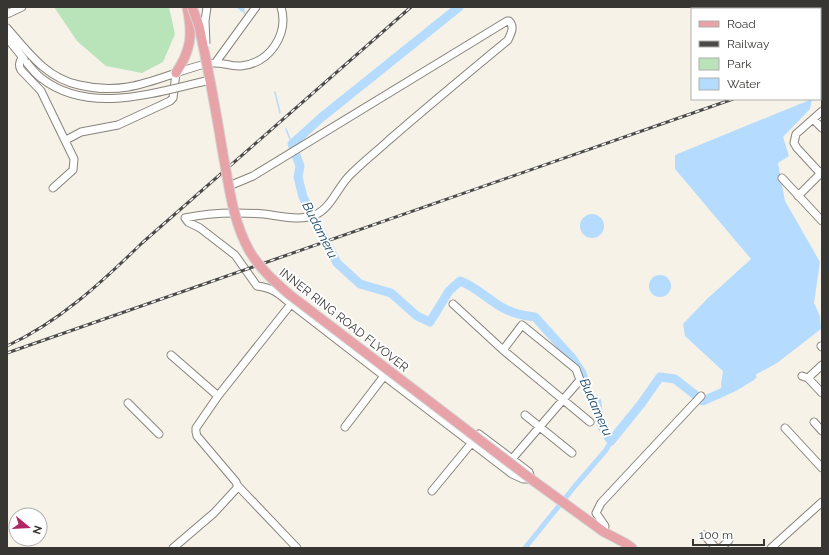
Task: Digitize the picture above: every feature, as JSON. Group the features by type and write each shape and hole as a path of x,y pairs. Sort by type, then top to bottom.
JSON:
{"main road":[{"path":"176,74 185,59 189,47 190,35 187,7"},
{"name":"INNER RING ROAD FLYOVER","path":"192,7 199,26 237,222 242,236 257,262 276,283 378,363 531,479 604,532"},
{"path":"189,17 196,7"},
{"path":"604,532 622,548"},
{"path":"604,532 632,548"}],"street":[{"path":"7,14 22,7"},
{"path":"7,38 24,60 40,77 54,87 89,98 108,99 140,95 210,79 205,21 207,7"},
{"path":"216,62 256,7"},
{"path":"7,28 29,55 47,71 64,80 79,85 112,89 131,87 176,74 206,63 216,62 238,66 259,60 270,53 283,29 283,14 281,7"},
{"path":"229,186 253,176 507,21 512,24 512,30 508,40 415,117 349,175 330,203 319,213 310,216 291,218 242,212 216,213 185,218 188,222 200,228 235,255 257,286 268,287 276,290 291,304 384,376 472,443 512,474 523,479 531,479 529,472 520,464 479,434 472,443 432,491"},
{"path":"24,60 19,66 21,70 41,91 74,159 73,170 53,188"},
{"path":"66,140 81,132 118,125 170,101 172,98 176,74"},
{"path":"798,196 821,173 797,148 794,143 796,134 822,111"},
{"path":"813,119 822,128"},
{"path":"782,178 822,221"},
{"path":"291,304 218,396 196,428 196,432 237,485 297,548"},
{"path":"453,304 503,350 590,422"},
{"path":"503,350 522,325 576,369 580,380 512,458"},
{"path":"171,355 218,396"},
{"path":"822,365 805,377 822,393"},
{"path":"345,426 384,376"},
{"path":"604,532 605,526 596,513 601,503 701,396"},
{"path":"128,403 159,434"},
{"path":"525,414 572,453"},
{"path":"814,422 822,431"},
{"path":"785,428 822,468"},
{"path":"173,548 214,513 237,488 237,485"},
{"path":"771,548 822,502"},
{"path":"704,535 716,548"},
{"path":"721,548 729,540"}],"green space":[{"path":"54,7 169,7 175,34 163,62 142,73 106,66 77,41"}],"water":[{"path":"812,100 810,109 783,137 789,156 778,163 785,201 820,262 814,303 820,316 821,329 777,363 722,393 721,385 723,371 685,336 683,324 707,299 751,259 675,169 675,155"},
{"path":"592,214 601,217 604,226 601,235 592,238 583,235 580,226 583,217"},
{"path":"660,275 668,278 671,286 668,294 660,297 652,294 649,286 652,278"}],"waterway":[{"name":"Budameru","path":"459,7 322,117 292,144 300,166 298,177 303,197 337,263 360,284 391,293 417,316 430,322 449,291 460,281 472,287 505,309 535,317 572,358 582,373 589,395 597,402 601,423 611,441 641,404 660,377 675,379 703,401 734,387 752,376"},
{"path":"242,9 246,15"},
{"path":"275,92 280,113"},
{"path":"286,129 292,144"},
{"name":"Budameru","path":"525,548 606,450 611,441"}],"railway":[{"path":"7,346 26,336 62,313 95,287 142,243 411,7"},
{"path":"7,353 730,100"}]}
